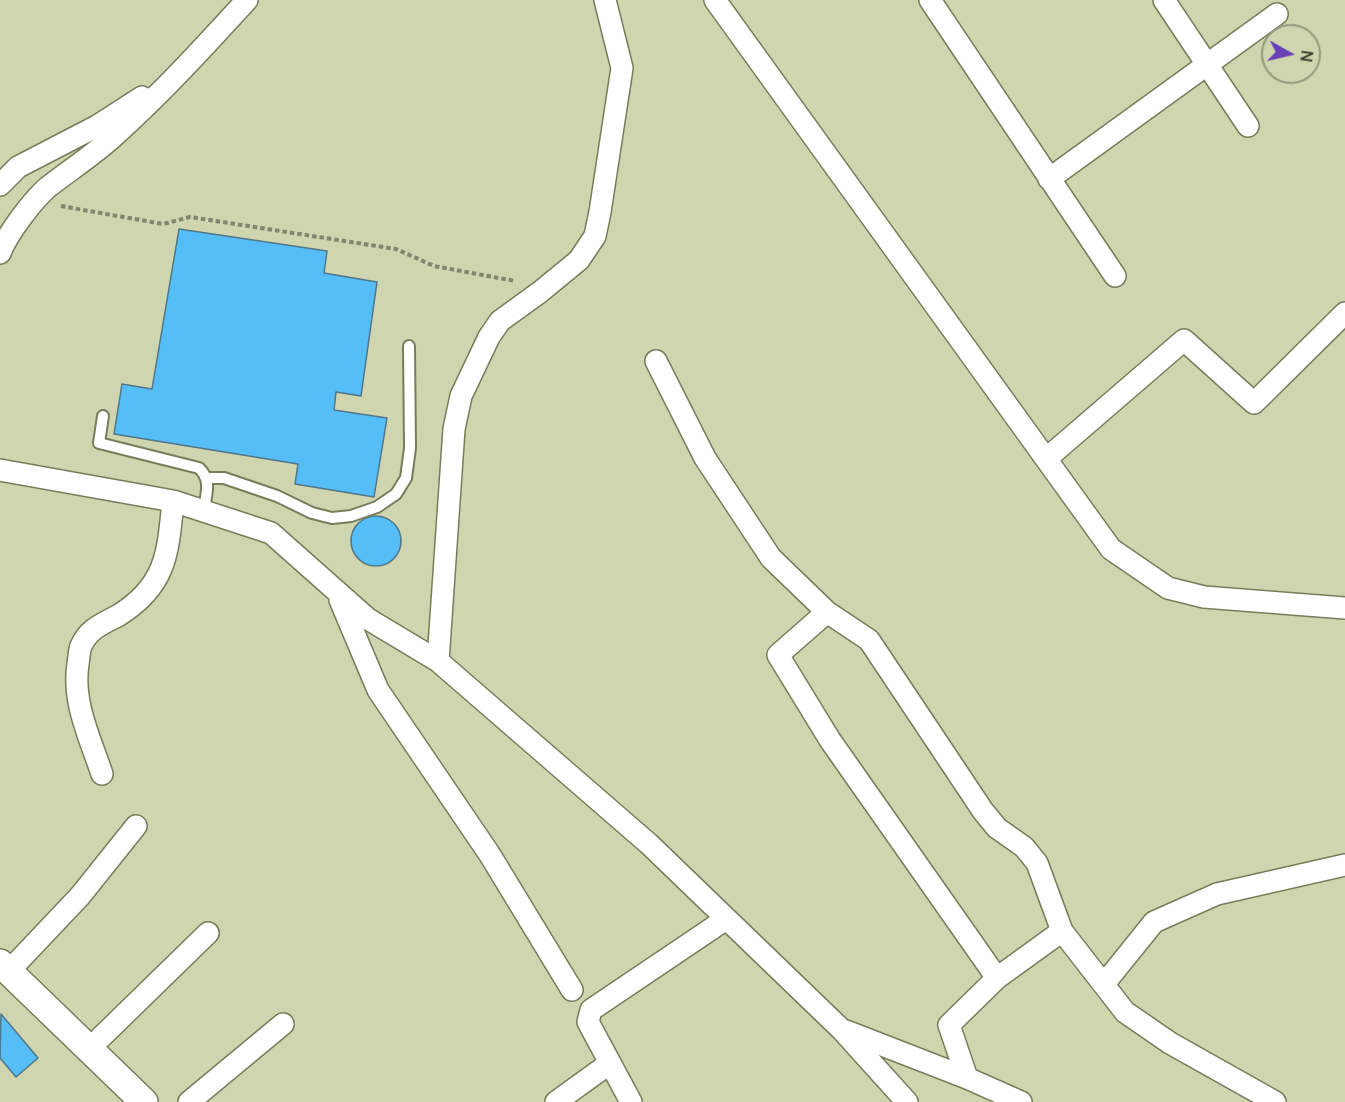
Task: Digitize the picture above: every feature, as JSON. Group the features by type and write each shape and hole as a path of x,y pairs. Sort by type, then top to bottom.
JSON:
{"street":[{"path":"0,253 18,222 46,188 114,136 178,75 248,0"},
{"path":"438,661 453,429 461,396 489,337 500,321 579,260 594,236 604,190 622,68 605,0"},
{"path":"930,0 1115,276"},
{"path":"1164,0 1248,126"},
{"path":"719,1 1111,549 1168,588 1204,597 1345,608"},
{"path":"1049,179 1277,14"},
{"path":"0,184 18,167 97,126 178,75"},
{"path":"1046,459 1184,340 1254,403 1345,314"},
{"path":"656,361 705,458 771,558 827,612 869,640 983,811 998,828 1024,847 1037,863 1062,932 1125,1012 1170,1042 1275,1102"},
{"path":"0,470 173,501 271,533 368,619 438,661 649,844 842,1030 907,1102"},
{"path":"102,774 77,702 76,674 80,647 92,629 128,608 142,596 160,574 168,550 173,501"},
{"path":"339,595 378,690 490,855 573,990"},
{"path":"827,612 778,655 830,740 997,978"},
{"path":"136,826 80,896 4,967 144,1102"},
{"path":"1104,984 1154,922 1216,894 1345,866"},
{"path":"631,1102 588,1022 591,1010 726,919"},
{"path":"967,1078 949,1025 997,978 1062,932"},
{"path":"89,1049 208,933"},
{"path":"189,1102 283,1024"},
{"path":"842,1030 967,1078 1022,1102"},
{"path":"556,1102 610,1063"}],"lane":[{"path":"207,478 224,478 277,496 312,513 332,518 351,516 377,507 396,494 406,478 410,448 409,346"},
{"path":"103,416 99,443 199,468 206,474 208,484 204,510"}],"path":[{"path":"58,206 163,224 189,217 396,249 434,266 524,283"}],"building":[{"path":"179,229 327,251 324,273 377,282 361,396 336,392 334,410 387,418 374,497 295,484 298,464 114,434 122,384 152,389"},
{"path":"376,516 385,518 396,527 401,541 399,550 390,561 376,566 367,564 356,555 351,541 353,532 362,521"},
{"path":"1,1014 38,1058 16,1077 0,1058"}]}
